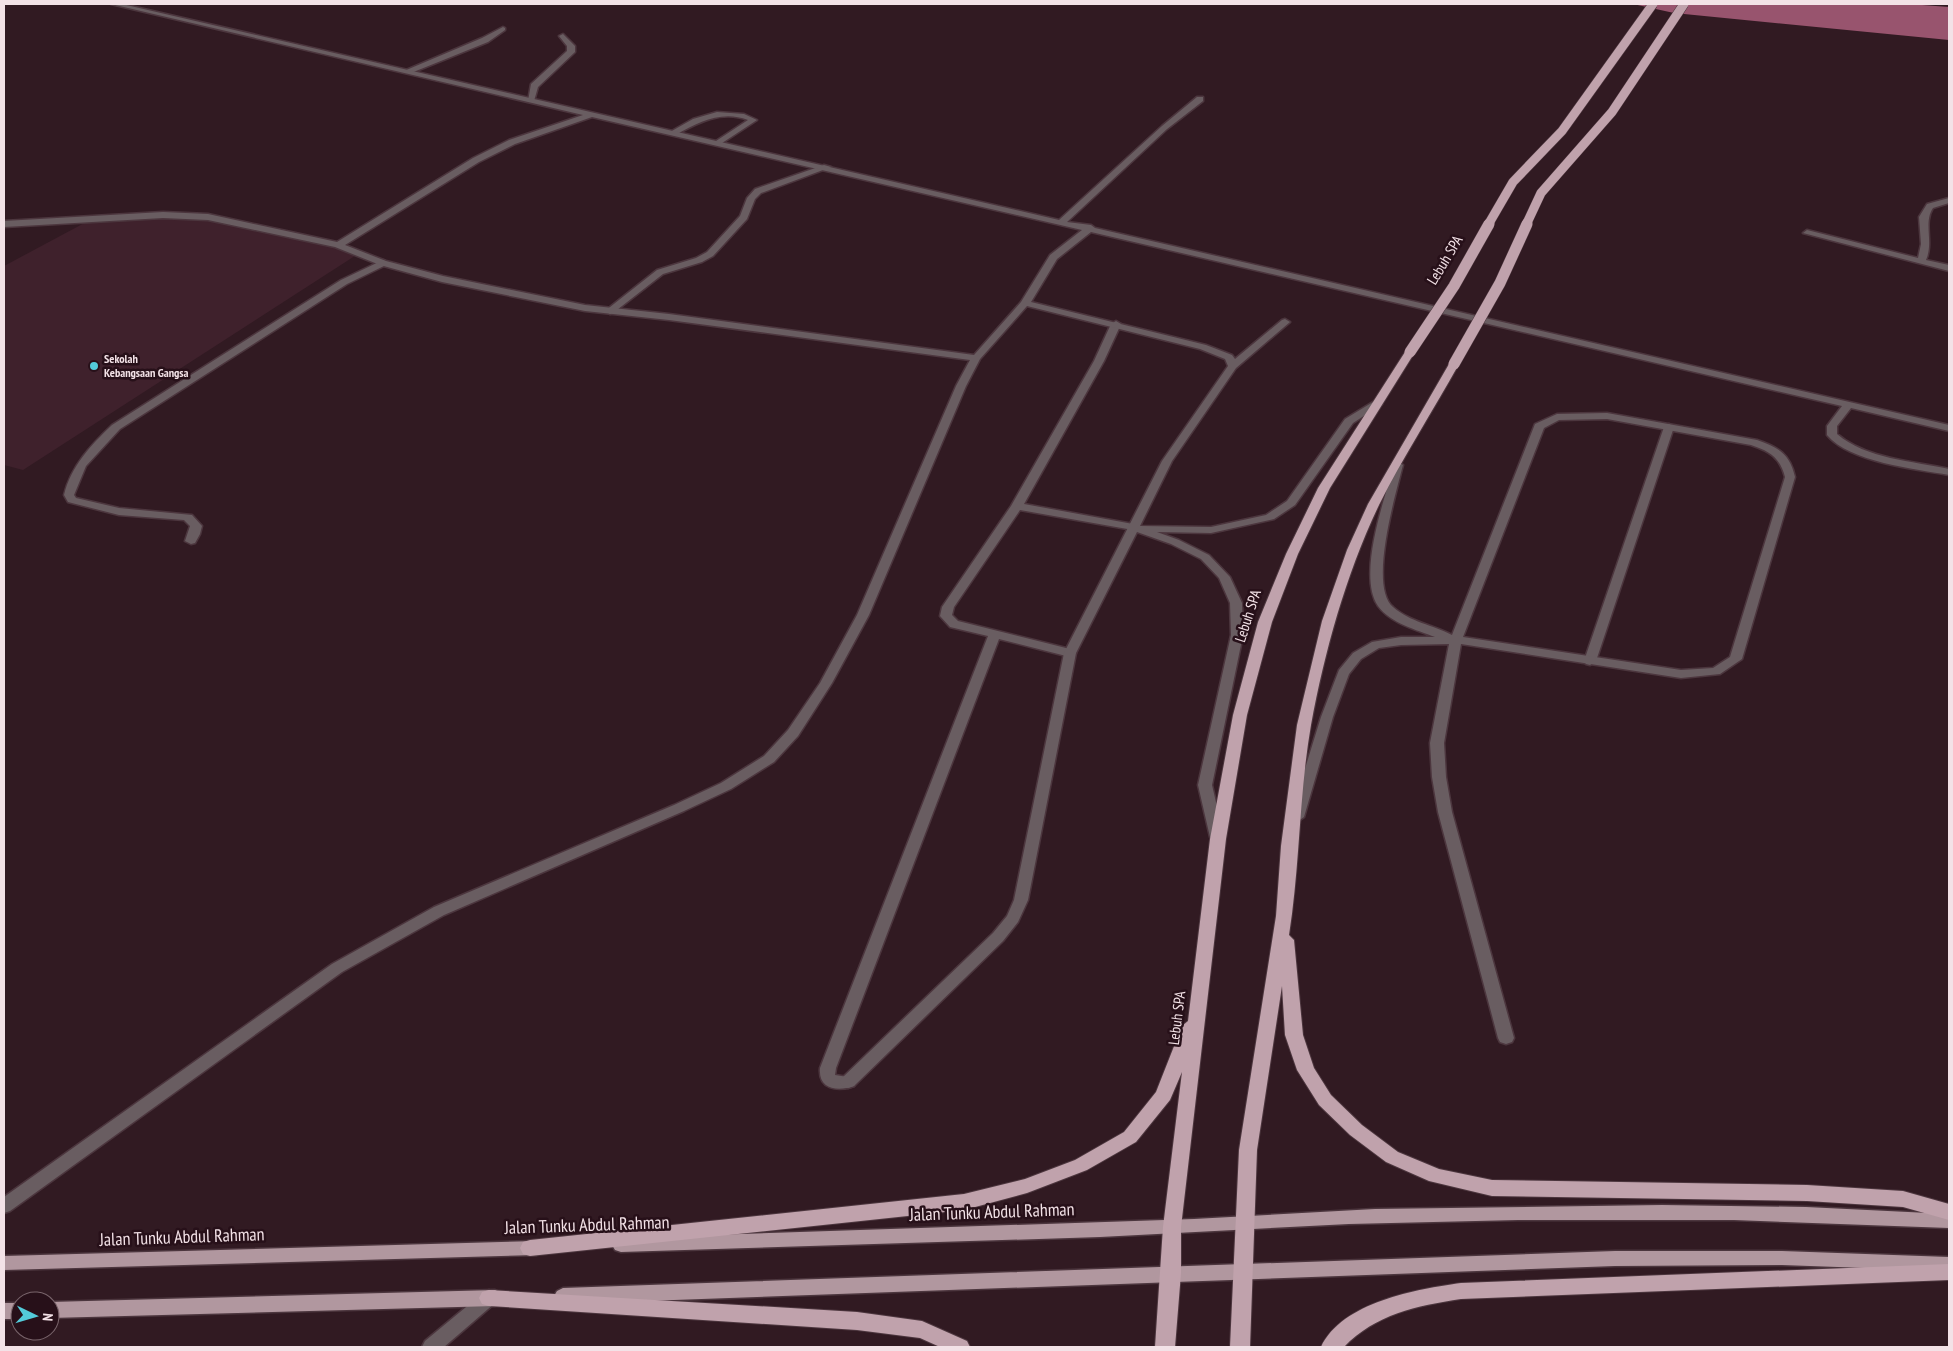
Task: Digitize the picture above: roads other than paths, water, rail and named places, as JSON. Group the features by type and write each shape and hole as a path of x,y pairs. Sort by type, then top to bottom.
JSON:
{"highway":[{"name":"Lebuh SPA","path":"1165,1347 1171,1273 1172,1227 1218,839 1240,715 1265,622 1292,554 1324,488 1376,404 1454,286 1513,182 1562,131 1653,4"},
{"path":"1240,1347 1248,1150 1284,916 1289,846 1304,725 1328,621 1353,550 1374,504 1398,465 1500,283 1541,193 1612,112 1684,4"},
{"path":"1284,916 1294,1035 1306,1070 1325,1100 1356,1130 1392,1157 1436,1176 1492,1188 1807,1193 1903,1199 1949,1212"},
{"path":"530,1248 964,1202 1027,1186 1081,1165 1130,1137 1164,1094 1198,1008"},
{"path":"1331,1347 1341,1336 1365,1317 1392,1303 1461,1291 1949,1272"},
{"path":"490,1298 857,1321 922,1330 960,1347"}],"main road":[{"name":"Jalan Tunku Abdul Rahman","path":"4,1263 1172,1227 1391,1216 1658,1212 1843,1214 1949,1221"},
{"path":"60,1310 777,1290 1560,1258 1878,1260 1949,1264"}],"street":[{"path":"114,4 1062,221 1949,428"},
{"path":"408,71 485,40 503,29"},
{"path":"531,99 534,86 571,52 571,46 563,36"},
{"path":"1062,221 1174,118 1200,99"},
{"path":"674,132 708,114 721,113 748,116 753,120 719,142"},
{"path":"338,245 476,160 512,142 592,114"},
{"path":"610,311 660,272 700,260 710,254 744,217 751,198 758,191 827,167"},
{"path":"1921,261 1926,251 1927,241 1923,217 1930,206 1949,200"},
{"path":"4,224 163,215 208,217 338,245 383,262 442,279 585,308 976,358"},
{"path":"4,1206 337,968 439,911 679,808 726,786 769,759 793,734 826,683 863,615 939,443 961,386 976,358 1025,303 1053,257 1091,228"},
{"path":"1807,233 1949,268"},
{"path":"190,542 196,532 196,525 192,520 184,517 138,514 72,500 69,495 70,488 78,469 116,427 344,282 383,262"},
{"path":"1025,303 1116,324 1218,352 1229,357 1233,366"},
{"path":"994,636 828,1068 827,1078 834,1082 848,1082 998,937 1013,918 1021,900 1070,653 1167,462 1233,366 1286,322"},
{"path":"1070,653 994,636 954,624 946,616 948,607 1017,506 1099,361 1116,324"},
{"path":"1017,506 1133,527 1211,530 1270,517 1291,503 1349,421 1376,404"},
{"path":"1849,404 1832,426 1832,435 1837,442 1854,450 1949,472"},
{"path":"1289,846 1327,717 1343,672 1357,656 1376,645 1401,641 1456,640 1681,674 1716,671 1736,659 1790,477 1788,462 1776,450 1753,442 1606,416 1580,415 1557,417 1539,426 1456,640 1437,742 1439,777 1445,812 1506,1038"},
{"path":"1590,661 1669,427"},
{"path":"1398,465 1380,542 1376,580 1383,603 1401,617 1456,640"},
{"path":"1133,527 1175,542 1205,557 1224,577 1236,603 1237,635 1205,786 1218,839"},
{"path":"431,1347 490,1298"}],"place":[{"name":"Sekolah Kebangsaan Gangsa","path":"94,366"}]}
